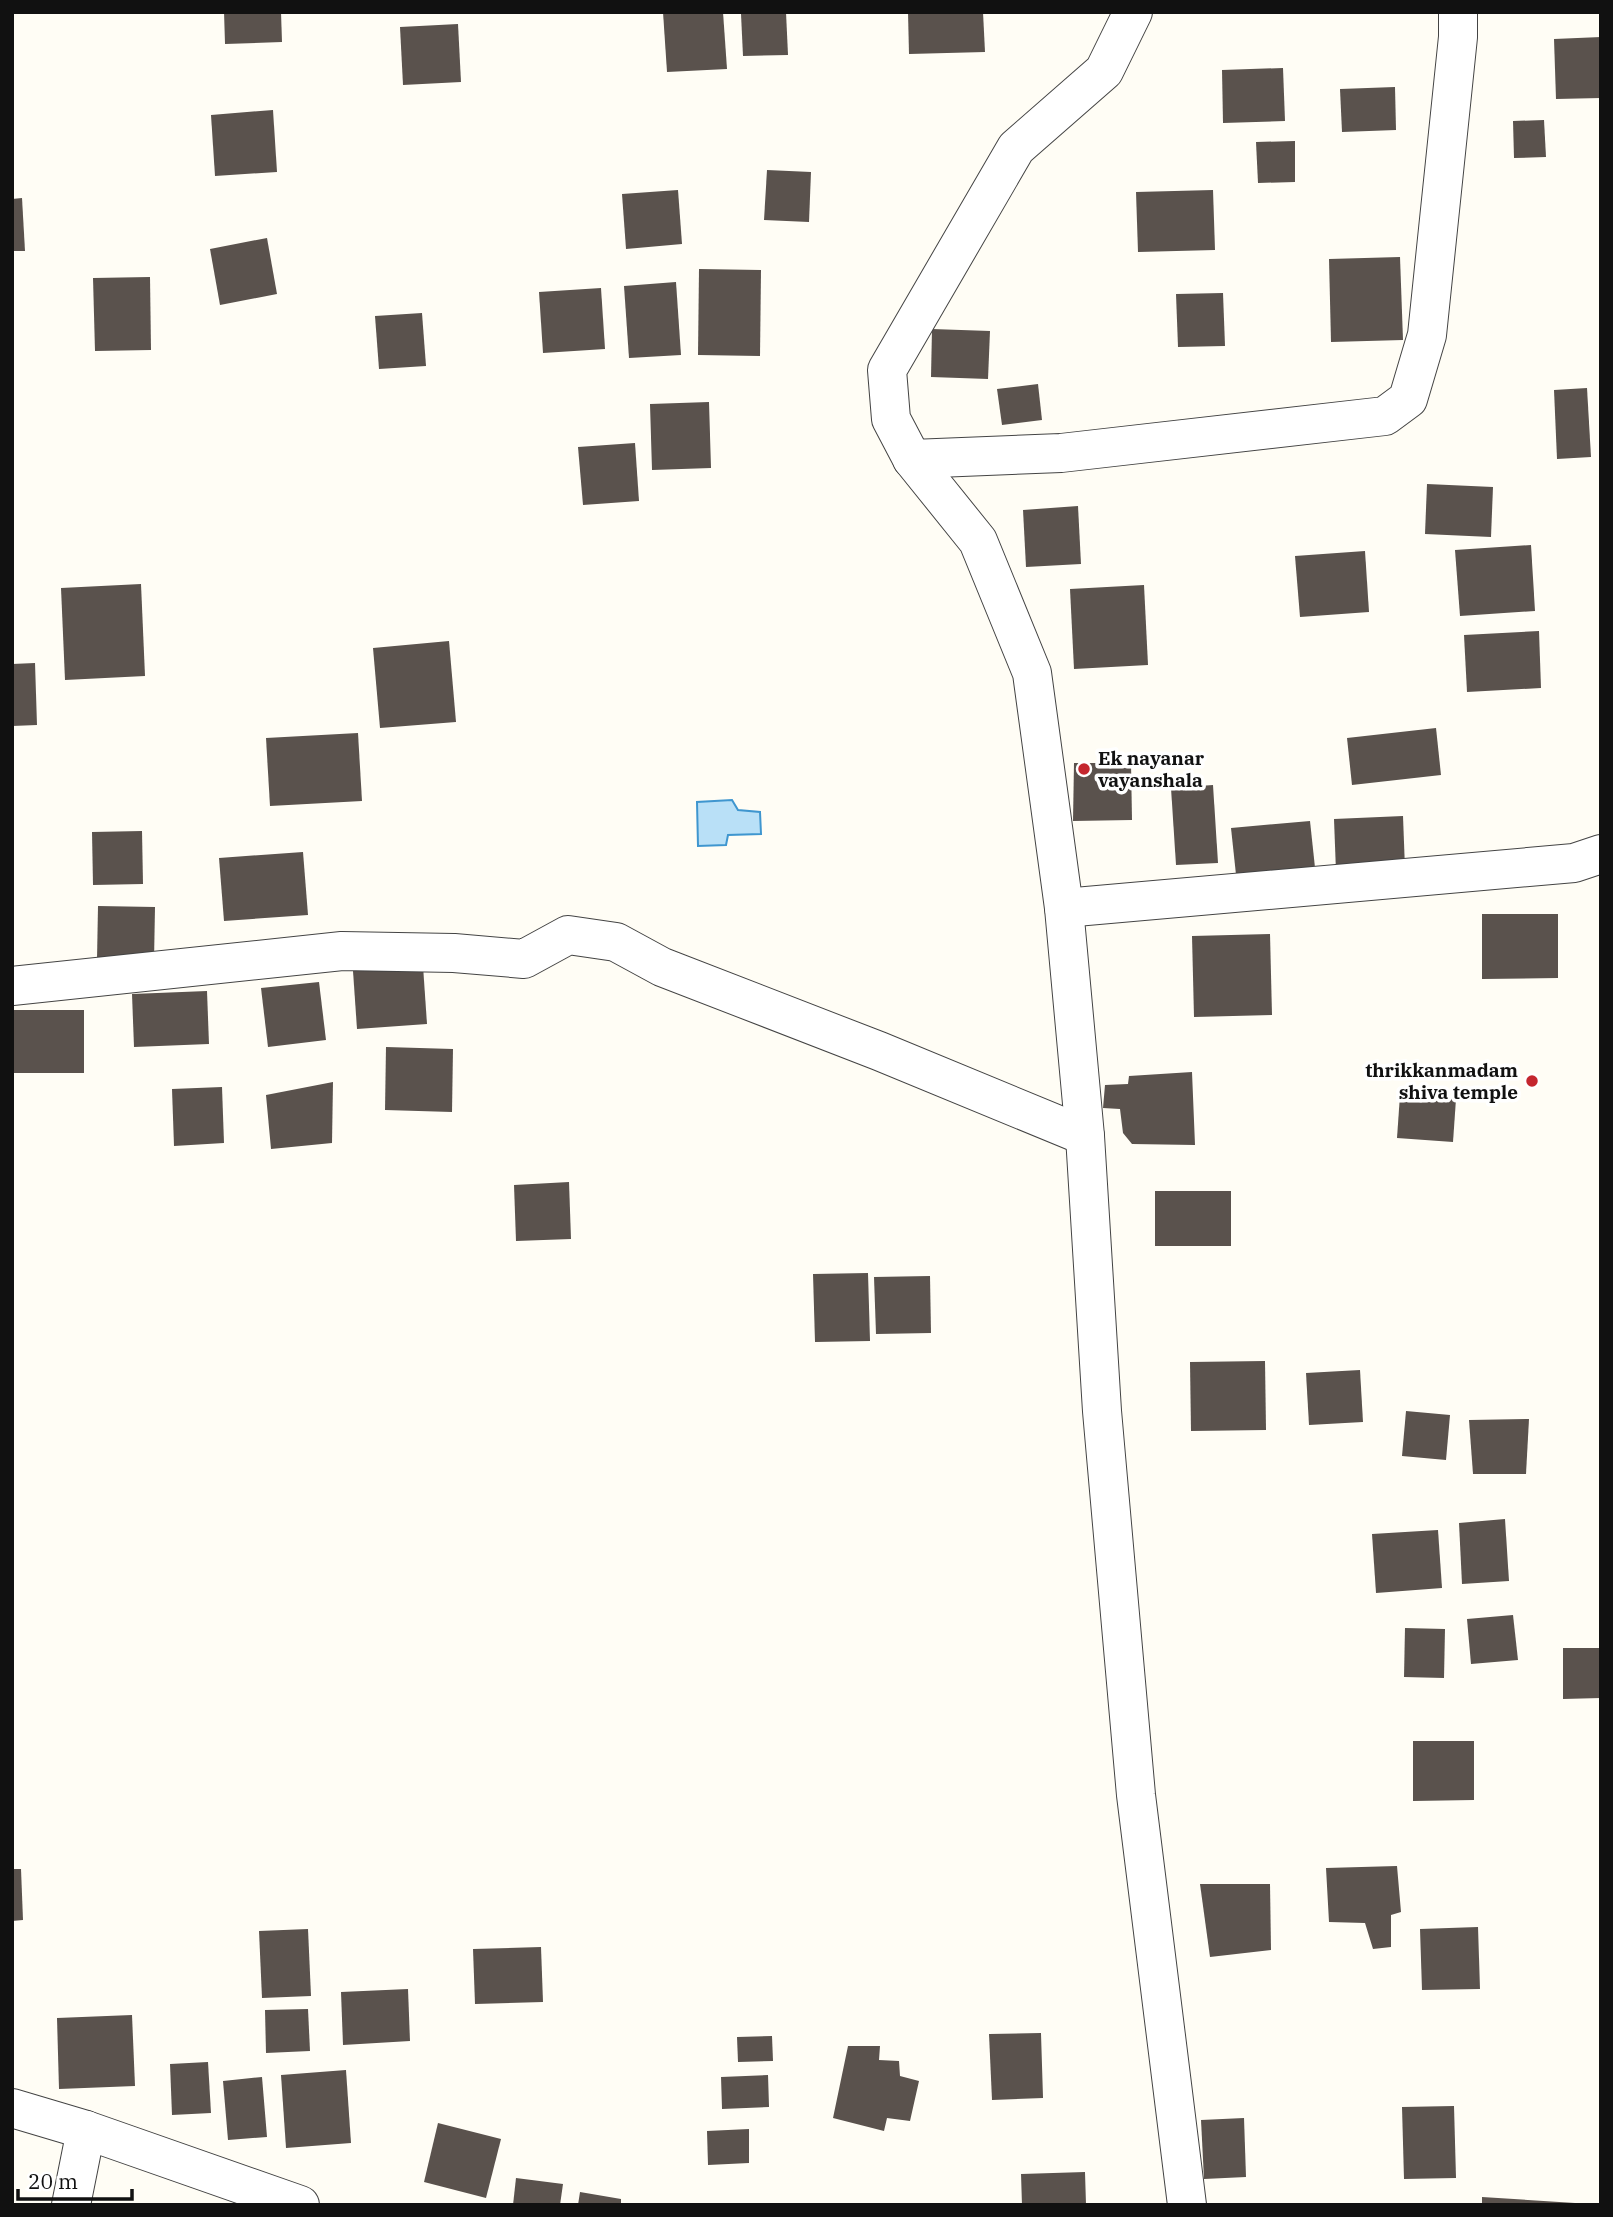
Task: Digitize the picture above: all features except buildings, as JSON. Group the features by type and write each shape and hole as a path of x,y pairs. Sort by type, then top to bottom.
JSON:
{"street":[{"path":"1133,12 1104,71 1016,148 887,370 891,419 912,459 978,541 1032,673 1064,908 1085,1136 1102,1411 1136,1795 1187,2205"},
{"path":"912,459 1061,453 1385,416 1408,399 1427,335 1458,37 1458,12"},
{"path":"1064,908 1574,863 1601,854"},
{"path":"12,986 342,951 454,953 524,959 568,935 617,942 662,967 879,1051 1085,1136"},
{"path":"12,2108 86,2130 300,2205"},
{"path":"71,2205 86,2130"}],"water":[{"path":"732,800 738,810 760,812 761,834 728,835 726,845 698,846 697,802"}],"place":[{"name":"Ek nayanar vayanshala","path":"1084,769"},
{"name":"thrikkanmadam shiva temple","path":"1532,1081"}]}
